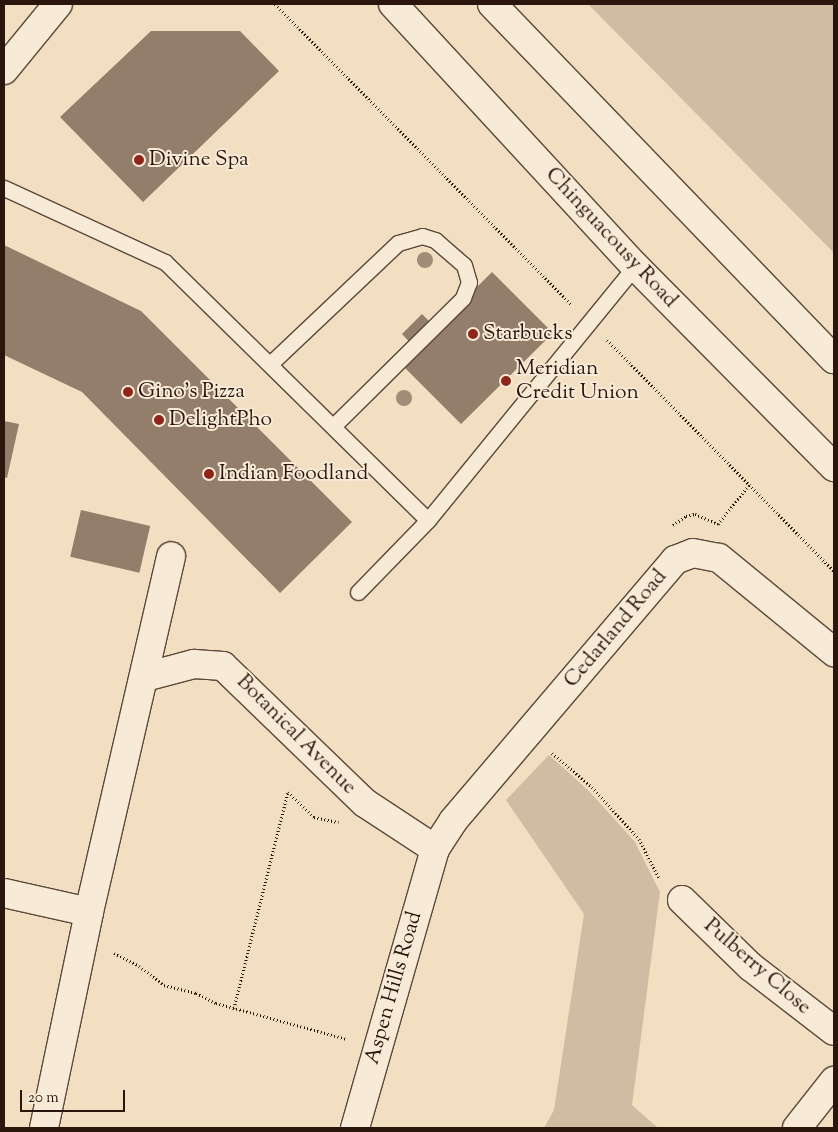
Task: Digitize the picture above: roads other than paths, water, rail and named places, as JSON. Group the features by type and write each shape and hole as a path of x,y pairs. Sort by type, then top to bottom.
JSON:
{"street":[{"path":"4,70 58,4"},
{"name":"Chinguacousy Road","path":"393,4 634,266 834,467"},
{"path":"492,4 834,359"},
{"name":"Cedarland Road","path":"435,849 453,822 675,560 693,553 719,558 834,652"},
{"path":"44,1128 89,912 145,677 171,556"},
{"name":"Botanical Avenue","path":"145,677 194,664 223,666 365,803 435,849"},
{"name":"Aspen Hills Road","path":"355,1128 435,849"},
{"path":"4,893 89,912"},
{"name":"Pulberry Close","path":"672,893 751,967 834,1031"},
{"path":"797,1128 834,1081"}],"lane":[{"path":"4,188 165,262 428,520"},
{"path":"270,364 398,243 422,236 435,240 464,265 469,282 463,298 333,426"},
{"path":"358,592 428,520 634,266"}],"place":[{"name":"Divine Spa","path":"139,160"},
{"name":"Starbucks","path":"473,334"},
{"name":"Meridian Credit Union","path":"506,381"},
{"name":"Gino's Pizza","path":"128,392"},
{"name":"DelightPho","path":"159,420"},
{"name":"Indian Foodland","path":"209,474"}]}
